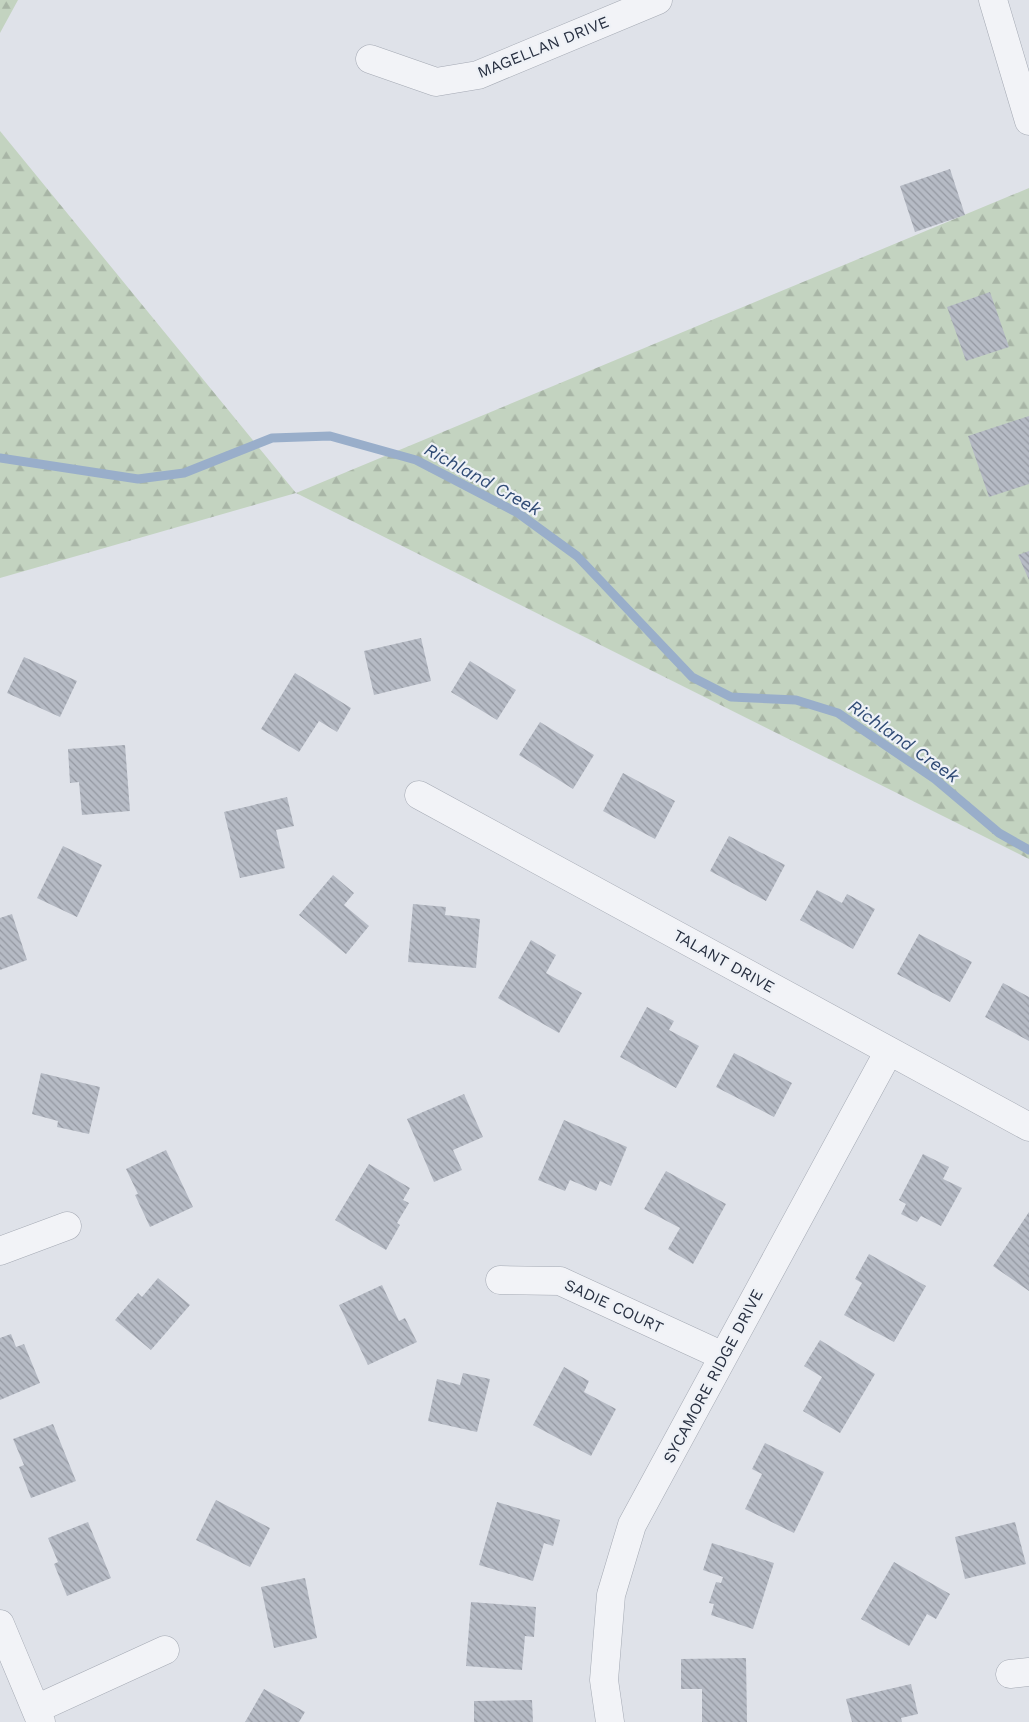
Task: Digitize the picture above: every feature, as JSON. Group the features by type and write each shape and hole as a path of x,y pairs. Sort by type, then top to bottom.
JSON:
{"street":[{"name":"MAGELLAN DRIVE","path":"370,58 436,82 478,75 658,0"},
{"path":"994,0 1029,121"},
{"name":"TALANT DRIVE","path":"419,795 1029,1127"},
{"name":"SYCAMORE RIDGE DRIVE","path":"610,1722 604,1680 611,1595 632,1525 889,1050"},
{"path":"0,1251 67,1226"},
{"name":"SADIE COURT","path":"500,1280 560,1280 723,1356"},
{"path":"0,1624 39,1716 164,1650"}],"green space":[{"path":"0,0 18,0 0,33"},
{"path":"0,131 296,493 0,578"},
{"path":"1029,188 1029,859 296,493"}],"building":[{"path":"950,169 965,215 915,232 900,186"},
{"path":"990,292 1009,347 966,361 947,307"},
{"path":"1029,416 1029,484 989,497 968,436"},
{"path":"1029,551 1029,580 1018,555"},
{"path":"421,638 431,681 374,695 364,651"},
{"path":"24,657 77,681 60,717 7,693"},
{"path":"470,661 516,690 497,720 451,692"},
{"path":"295,673 351,708 337,732 319,721 299,752 261,729"},
{"path":"540,722 594,755 573,789 519,755"},
{"path":"125,745 130,811 82,815 79,782 70,783 68,749"},
{"path":"623,773 675,801 655,839 603,811"},
{"path":"287,797 294,826 276,830 285,868 240,878 224,812"},
{"path":"729,836 785,865 766,901 710,871"},
{"path":"63,846 102,865 77,917 37,898"},
{"path":"333,875 354,893 344,905 369,926 346,954 299,915"},
{"path":"817,890 842,903 847,894 875,909 853,949 800,920"},
{"path":"413,904 446,907 445,915 480,919 476,968 408,962"},
{"path":"12,914 27,960 0,970 0,918"},
{"path":"919,934 972,962 950,1002 897,974"},
{"path":"531,940 556,955 546,973 582,993 559,1033 498,998"},
{"path":"1003,983 1029,997 1029,1041 985,1017"},
{"path":"647,1007 674,1021 669,1030 699,1046 676,1088 620,1057"},
{"path":"734,1053 792,1083 774,1117 716,1087"},
{"path":"41,1073 100,1087 89,1134 57,1127 58,1121 32,1114"},
{"path":"464,1094 483,1137 453,1150 462,1170 434,1182 407,1119"},
{"path":"564,1120 627,1147 611,1186 600,1181 596,1191 570,1180 565,1191 538,1180"},
{"path":"166,1150 193,1207 150,1227 135,1195 138,1194 126,1169"},
{"path":"923,1154 949,1167 943,1179 962,1188 941,1226 921,1216 917,1222 901,1214 906,1204 899,1200"},
{"path":"369,1164 410,1188 403,1200 409,1203 397,1223 400,1225 386,1250 335,1220"},
{"path":"666,1171 726,1204 693,1264 668,1249 680,1228 644,1209"},
{"path":"1029,1212 1029,1291 993,1266"},
{"path":"869,1254 926,1286 894,1342 844,1315 862,1283 855,1279"},
{"path":"158,1278 190,1305 151,1350 115,1320 138,1293 142,1297"},
{"path":"382,1285 399,1321 405,1318 417,1342 368,1365 339,1305"},
{"path":"11,1334 16,1347 24,1344 40,1383 0,1400 0,1338"},
{"path":"820,1340 875,1374 840,1433 803,1411 822,1377 804,1366"},
{"path":"564,1367 589,1381 584,1392 616,1409 591,1456 533,1425"},
{"path":"463,1373 490,1379 477,1432 428,1421 437,1379 460,1385"},
{"path":"53,1424 76,1481 31,1498 19,1467 24,1465 13,1439"},
{"path":"765,1443 824,1472 794,1533 745,1509 762,1474 752,1469"},
{"path":"216,1500 270,1528 250,1567 196,1540"},
{"path":"497,1502 560,1520 553,1546 544,1543 533,1581 479,1565"},
{"path":"88,1522 111,1578 67,1596 54,1564 58,1562 48,1538"},
{"path":"1015,1522 1026,1564 965,1579 955,1537"},
{"path":"712,1543 774,1563 753,1629 711,1615 714,1604 709,1603 716,1582 721,1583 723,1577 703,1570"},
{"path":"894,1562 950,1594 936,1619 927,1614 909,1646 861,1619"},
{"path":"305,1578 317,1638 274,1648 261,1587"},
{"path":"471,1602 536,1607 534,1637 525,1636 522,1670 466,1666"},
{"path":"746,1658 747,1722 702,1722 702,1689 681,1689 681,1659"},
{"path":"911,1684 918,1714 901,1718 902,1722 852,1722 846,1699"},
{"path":"264,1689 305,1712 299,1722 245,1722"},
{"path":"532,1700 533,1722 474,1722 474,1701"}],"waterway":[{"name":"Richland Creek","path":"0,458 138,479 184,473 272,438 330,436 416,460 518,513 577,556 692,677 731,697 796,700 838,713 935,779 999,833 1029,850"}]}
